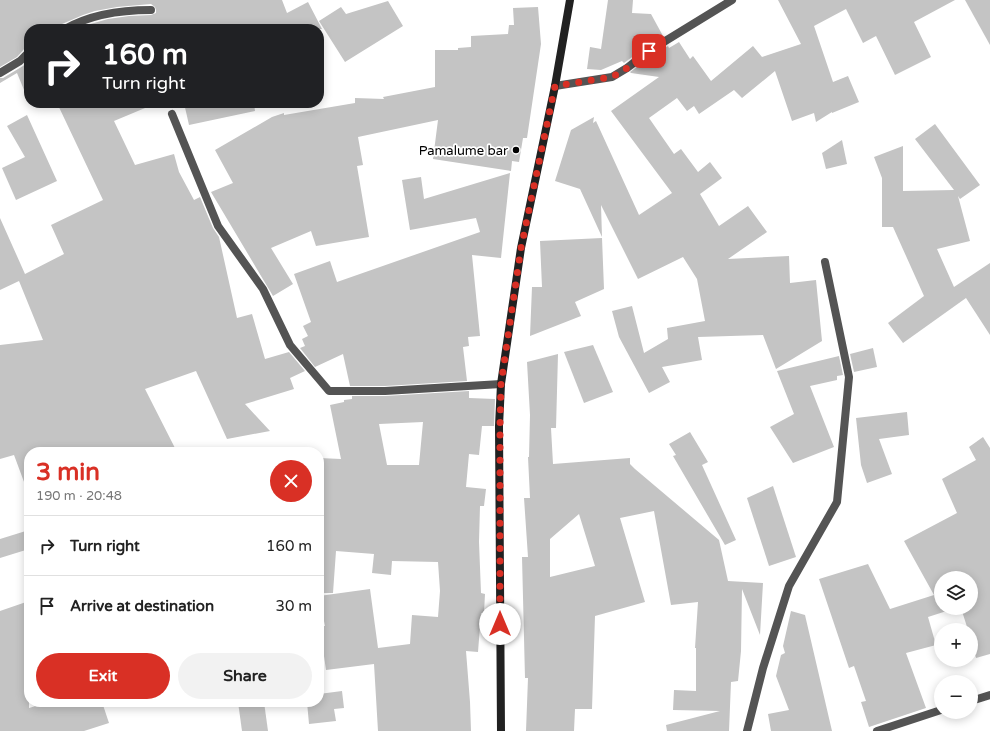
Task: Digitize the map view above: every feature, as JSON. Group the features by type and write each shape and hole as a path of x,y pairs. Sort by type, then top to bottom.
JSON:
{"street":[{"path":"501,731 501,384 521,248 555,86 570,0"},
{"path":"555,86 612,77 627,68 649,51 732,0"},
{"path":"76,24 97,16 130,10 151,10"},
{"path":"0,73 24,57"},
{"path":"172,114 218,226 263,289 290,345 329,391 385,391 501,384"},
{"path":"747,731 763,668 790,586 837,502 849,377 825,262"},
{"path":"978,699 990,695"},
{"path":"877,731 934,712"}],"building":[{"path":"0,0 282,0 287,13 308,2 319,24 90,24 108,19 151,15 156,13 155,7 151,4 117,7 95,11 62,24 24,24 24,49 17,57 0,67"},
{"path":"608,0 633,0 632,13 651,14 663,36 624,63 622,61 601,70 587,69 590,47 601,49"},
{"path":"778,0 955,0 914,22 931,57 895,75 876,36 863,43 846,9 814,26 833,82 848,76 859,102 832,112 816,122 814,113 792,121 775,71 742,98 734,90 699,114 694,106 687,111 677,98 649,118 674,154 681,149 698,172 710,162 722,178 700,194 719,226 748,206 767,232 728,259 789,256 790,283 816,280 822,341 776,369 763,335 698,337 702,360 662,367 670,382 649,393 619,337 612,311 632,306 644,353 668,339 667,328 705,321 697,279 683,257 638,279 601,205 602,237 580,189 555,181 571,130 594,117 593,123 596,121 639,215 672,193 611,111 659,77 630,72 668,46 669,48 679,42 690,59 693,56 711,81 753,46 762,57 801,44"},
{"path":"965,0 990,0 990,45"},
{"path":"388,1 403,26 345,62 324,29 324,24 321,24 319,21 341,7 346,14"},
{"path":"538,7 541,44 527,138 523,138 519,162 512,161 511,171 433,159 438,120 358,137 363,165 357,166 369,237 316,246 311,231 271,248 293,284 273,296 211,192 233,183 215,150 272,117 284,113 284,115 355,103 355,98 384,99 383,97 435,87 435,50 458,50 458,48 471,47 471,36 508,34 509,25 514,25 513,8"},
{"path":"24,65 24,90 17,73 0,83 0,78 3,78"},
{"path":"59,108 145,108 114,121 135,165 174,154 179,172 194,200 200,197 213,228 219,237 237,318 252,314 265,359 289,352 305,371 290,378 294,389 245,404 270,431 227,439 196,371 145,389 174,447 24,447 24,482 14,455 0,459 0,345 43,340 19,281 0,290 0,218 25,274 64,254 51,225 103,200"},
{"path":"185,108 255,108 255,111 189,125"},
{"path":"27,115 57,181 16,200 2,168 25,157 7,126"},
{"path":"935,124 980,185 960,199 958,196 970,241 937,249 954,287 990,263 990,335 966,298 903,343 888,323 924,296 893,227 882,227 882,178 874,157 903,146 903,191 954,190 915,139"},
{"path":"842,140 847,164 826,169 822,153"},
{"path":"510,173 501,258 472,255 480,336 468,337 469,346 463,347 467,381 385,386 350,386 343,354 315,367 300,348 305,346 302,339 308,336 303,326 311,322 294,274 330,261 337,282 480,232 476,218 410,230 402,180 421,177 424,199"},
{"path":"602,238 604,289 575,302 581,316 530,336 532,287 542,287 540,241"},
{"path":"593,345 613,392 584,403 564,352"},
{"path":"873,348 877,367 854,372 850,354"},
{"path":"558,354 556,428 551,428 553,464 630,458 630,464 635,469 719,540 728,581 763,583 760,635 742,589 741,651 738,681 731,682 729,731 667,731 666,725 720,711 673,710 674,690 696,691 695,648 698,602 671,605 654,511 620,518 645,602 595,616 592,709 575,709 574,731 526,731 528,678 525,678 522,557 528,557 524,498 530,498 528,457 530,415 527,362","holes":["579,514 595,566 550,577 550,539"]},
{"path":"839,356 843,375 837,376 837,380 810,386 834,447 793,463 770,427 794,414 777,371"},
{"path":"469,391 469,398 495,399 494,426 482,426 479,455 469,454 466,487 486,489 484,506 480,506 479,542 481,593 485,594 484,613 481,613 478,652 466,651 471,731 378,731 374,664 326,670 324,656 324,595 370,589 378,648 410,644 412,615 438,617 440,591 438,562 392,561 391,575 372,573 374,554 336,551 333,593 324,593 324,458 341,459 330,405 352,399 352,396 385,396","holes":["423,422 419,465 387,465 379,424"]},
{"path":"907,412 909,435 879,439 892,474 867,483 861,465 856,418"},
{"path":"690,432 708,462 702,465 736,540 725,545 673,456 676,455 669,444"},
{"path":"983,437 990,448 990,654 978,657 978,623 966,623 963,615 978,615 978,571 934,571 934,595 904,541 957,513 942,479 976,460 969,447"},
{"path":"773,486 796,557 769,566 747,498"},
{"path":"24,532 24,551 0,558 0,539"},
{"path":"868,564 890,609 934,595 934,615 928,617 934,638 934,646 906,653 926,708 869,727 861,702 866,701 854,666 849,668 819,579"},
{"path":"24,603 24,707 104,707 109,723 84,731 0,731 0,611"},
{"path":"791,611 805,615 832,731 771,731 768,714 789,710 776,676 781,655 785,653 783,646"},
{"path":"342,691 344,708 334,709 336,721 309,724 307,707 324,707 324,693"},
{"path":"239,707 265,707 268,731 242,731"}],"place":[{"name":"Pamalume bar","path":"516,150"}],"route":[{"path":"500,624 501,384 521,248 555,86 612,77 627,68 649,51"}]}
